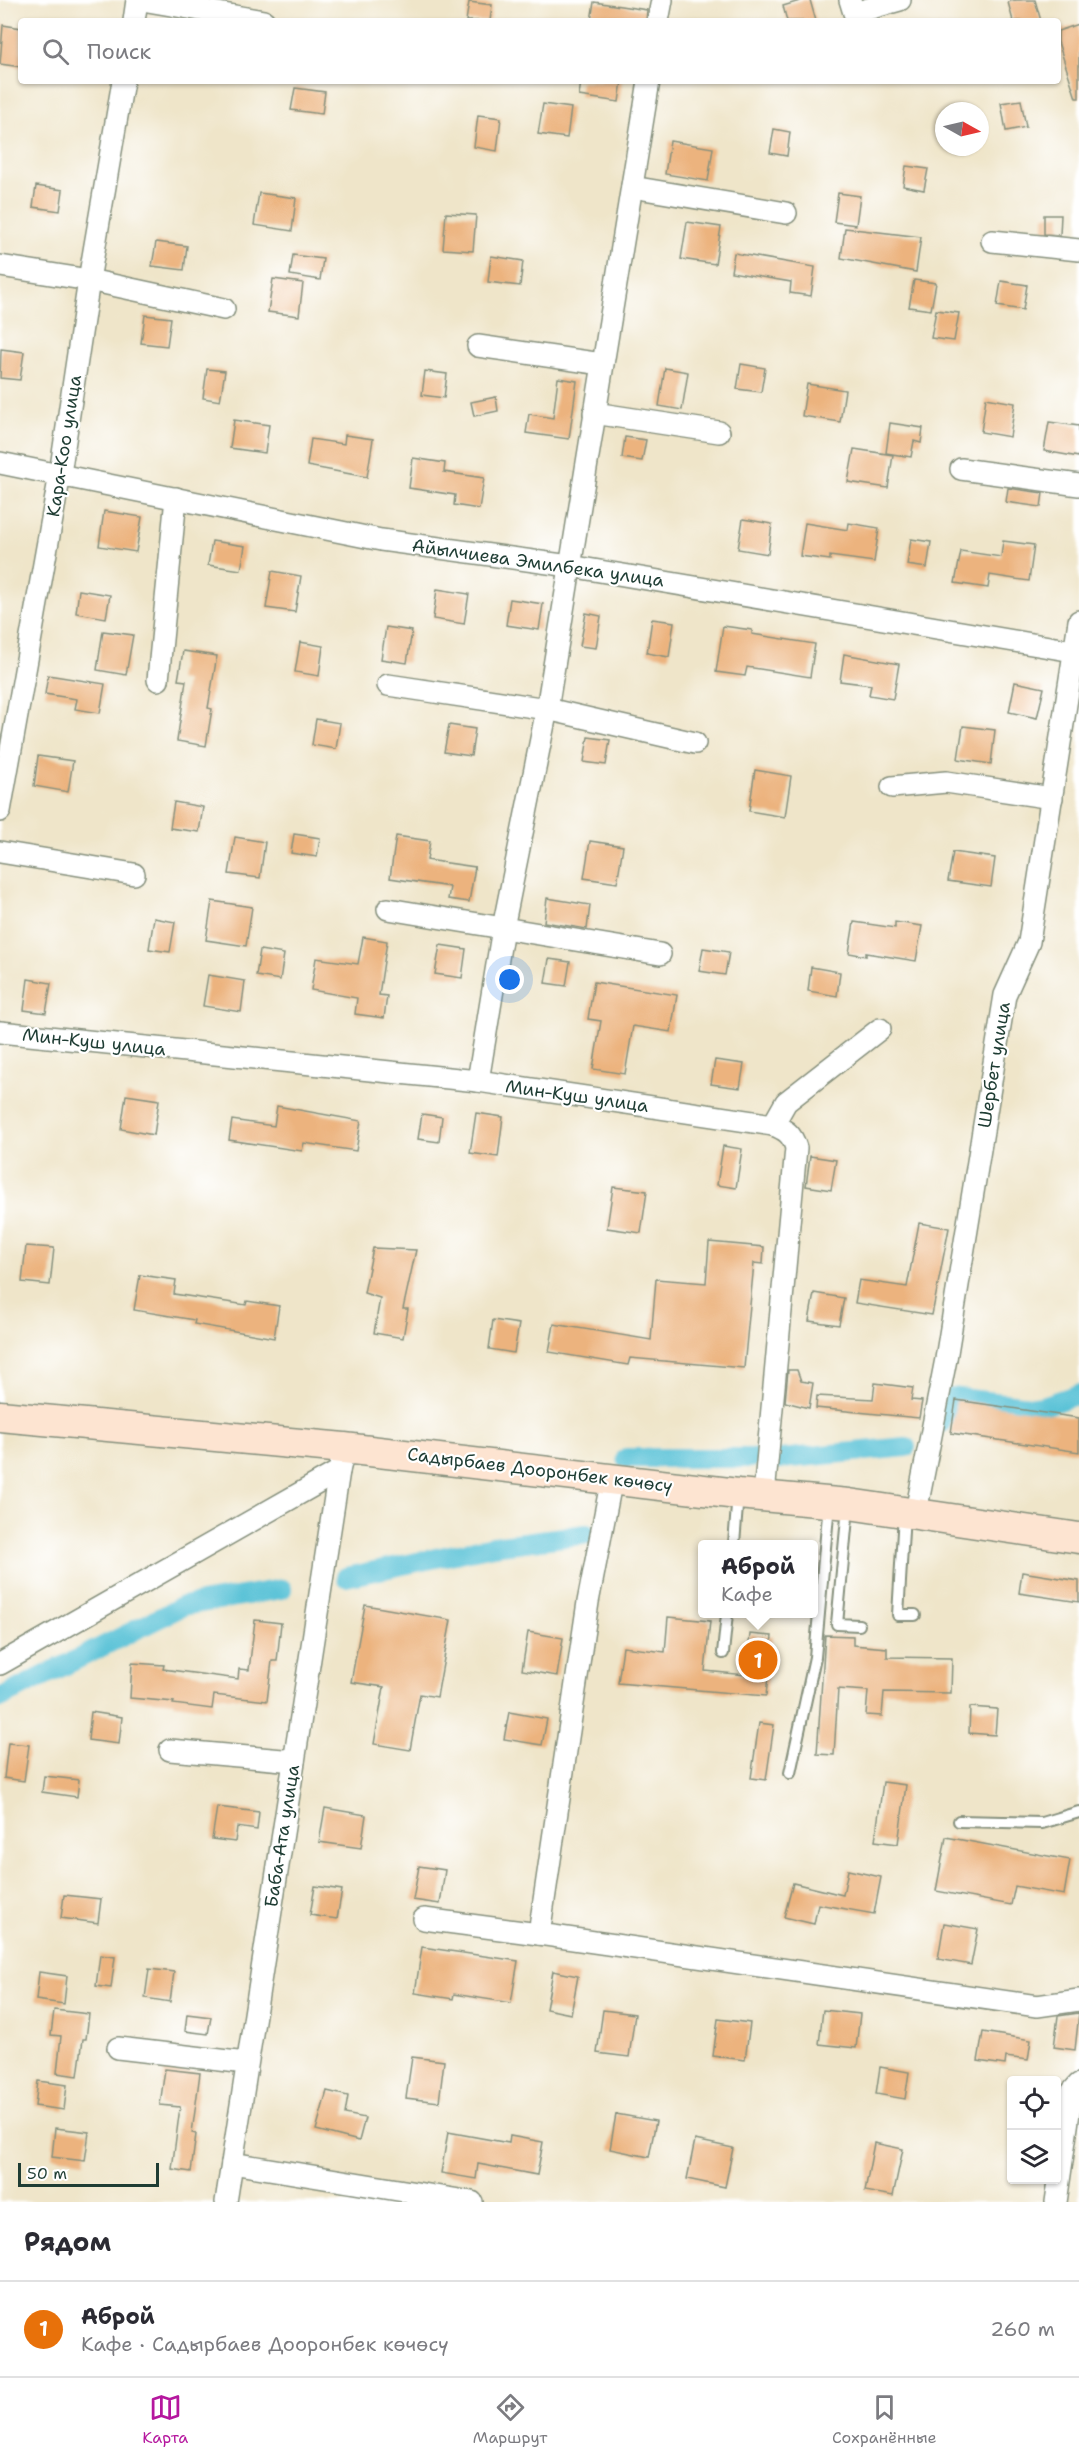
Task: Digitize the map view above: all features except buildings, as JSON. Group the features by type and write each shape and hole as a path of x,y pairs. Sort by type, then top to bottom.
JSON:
{"main road":[{"name":"Садырбаев Дооронбек көчөсү","path":"0,1416 341,1459 612,1478 839,1503 1079,1538"}],"street":[{"path":"134,18 137,0"},
{"path":"142,0 247,18"},
{"path":"659,18 662,0"},
{"path":"850,0 854,13 900,0"},
{"name":"Кара-Коо улица","path":"0,811 60,474 89,280 122,84"},
{"path":"478,1081 503,928 547,709 649,84"},
{"path":"632,187 786,213"},
{"path":"992,241 1079,250"},
{"path":"0,266 89,280 224,309"},
{"path":"478,346 602,364"},
{"path":"594,413 719,432"},
{"name":"Айылчиева Эмилбека улица","path":"0,464 60,474 381,540 570,566 1077,651"},
{"path":"961,469 1079,485"},
{"path":"158,680 176,498"},
{"name":"Шербет улица","path":"910,1512 946,1359 1005,995 1029,942 1077,651 1079,621"},
{"path":"388,685 547,709 695,743"},
{"path":"892,787 946,782 1052,798"},
{"path":"0,852 134,874"},
{"path":"388,909 660,954"},
{"path":"751,1494 796,1148 793,1138 785,1130 773,1125 786,1102 880,1029"},
{"name":"Мин-Куш улица","path":"0,1032 478,1081 773,1125"},
{"path":"0,1664 341,1459"},
{"name":"Баба-Ата улица","path":"226,2202 341,1459"},
{"path":"539,1934 588,1602 612,1478"},
{"path":"170,1750 294,1761"},
{"path":"424,1919 1037,2006 1079,2000"},
{"path":"118,2048 246,2063"},
{"path":"1056,2202 1072,2092 1079,2084"},
{"path":"232,2163 472,2202"}],"lane":[{"path":"736,1540 751,1494"},
{"path":"839,1503 837,1624 860,1625"},
{"path":"790,1773 815,1657 839,1503"},
{"path":"910,1512 898,1615 915,1616"},
{"path":"723,1653 727,1618"},
{"path":"959,1821 1042,1823 1079,1812"}],"waterway":[{"path":"941,1423 950,1397 1040,1407 1079,1394"},
{"path":"780,1459 906,1447"},
{"path":"626,1458 751,1458"},
{"path":"346,1577 493,1546 587,1534"},
{"path":"0,1698 183,1606 282,1589"}],"place":[{"name":"Аброй","path":"758,1660"}]}
